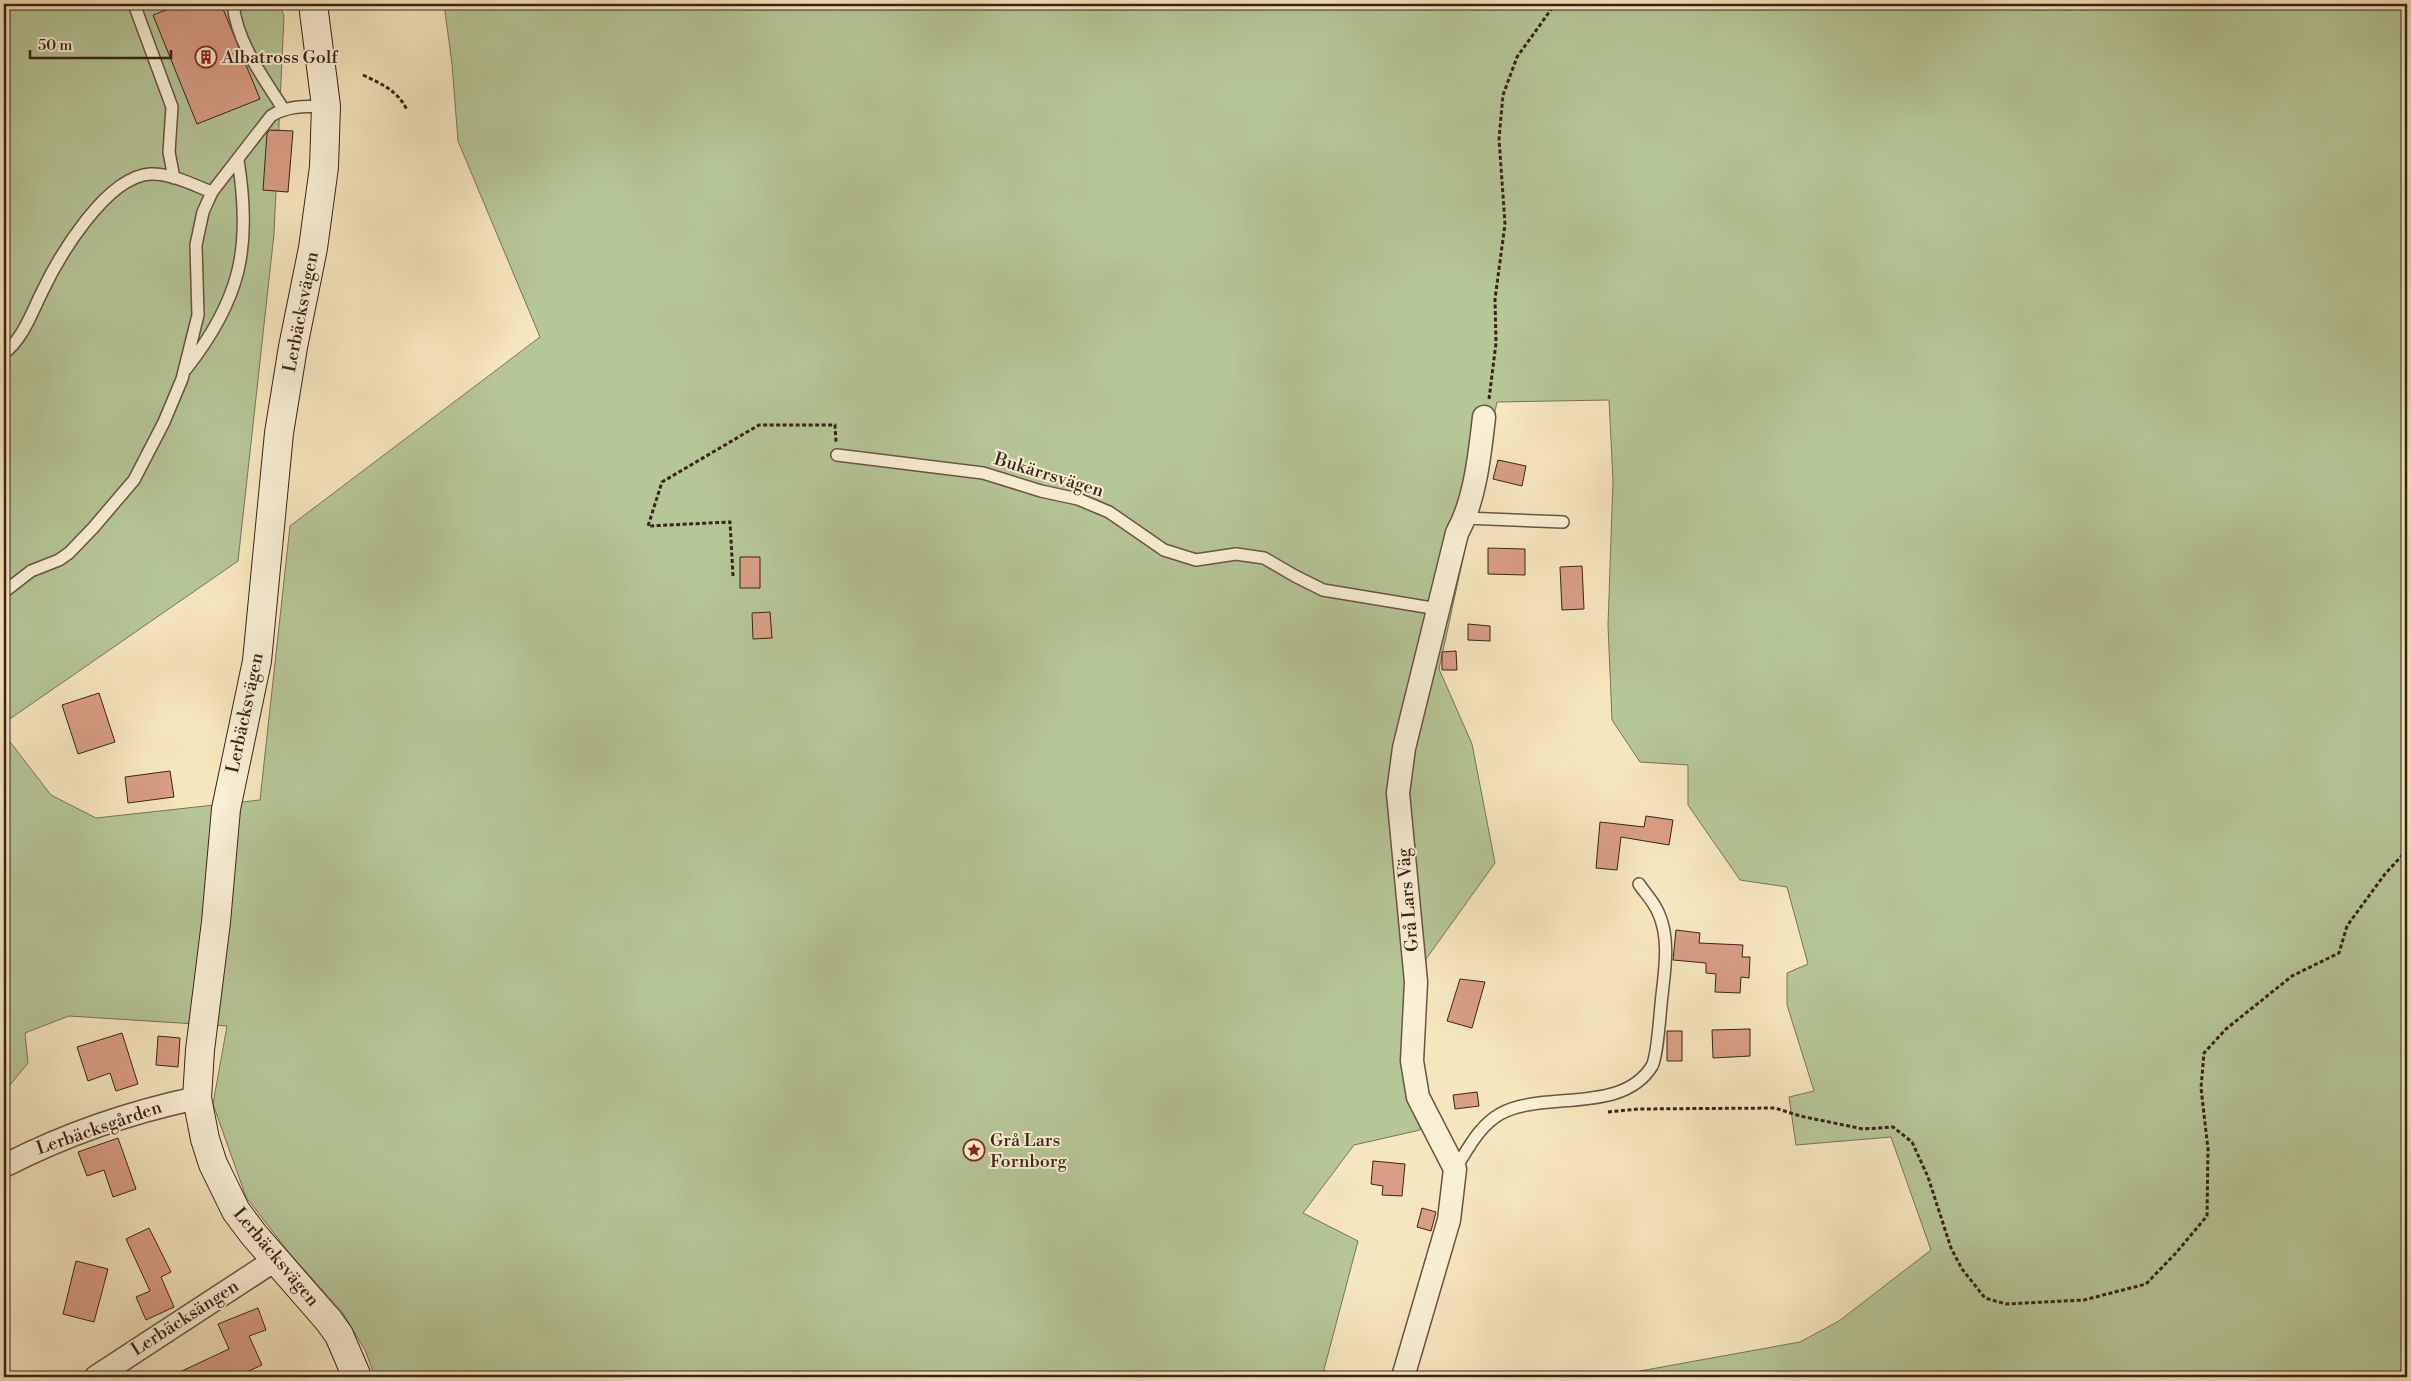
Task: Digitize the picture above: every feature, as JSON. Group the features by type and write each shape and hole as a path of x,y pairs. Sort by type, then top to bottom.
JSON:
{"street":[{"name":"Lerbäcksvägen","path":"313,4 326,106 324,167 313,248 280,433 259,644 226,808 216,922 200,1050 197,1098 205,1139 225,1190 242,1219 275,1260 330,1321 343,1343 357,1377"},
{"name":"Grå Lars Väg","path":"1455,1169 1418,1097 1412,1061 1416,982 1398,793 1404,748 1457,533 1465,518 1481,446 1484,417"},
{"name":"Lerbäcksgården","path":"4,1166 38,1148 174,1103 197,1098"},
{"path":"1402,1377 1449,1220 1455,1169"},
{"name":"Lerbäcksängen","path":"96,1377 275,1260"}],"lane":[{"path":"134,4 172,107 169,152 174,178"},
{"path":"233,4 235,20 253,61 284,110"},
{"path":"4,592 31,571 60,560 69,553 134,480 164,422 184,372 198,315 196,265 199,224 212,192 271,116 284,110 326,106"},
{"path":"184,372 212,334 227,306 236,282 244,228 244,200 238,160"},
{"path":"4,353 18,338 31,316 57,261 91,216 125,182 138,176 151,174 174,178 212,192"},
{"name":"Bukärrsvägen","path":"837,455 983,473 1041,491 1078,499 1110,512 1164,550 1172,553 1196,560 1236,554 1264,558 1323,590 1438,609"},
{"path":"1465,518 1563,522"},
{"path":"1455,1169 1475,1137 1490,1120 1502,1113 1516,1108 1596,1097 1620,1091 1638,1082 1652,1065 1665,968 1665,937 1659,912 1639,884"}],"path":[{"path":"1484,417 1490,391 1495,353 1495,299 1505,224 1499,139 1503,95 1518,56 1555,4"},
{"path":"363,76 390,89 401,97 407,110"},
{"path":"733,576 730,522 648,526 662,482 759,425 835,425 837,455"},
{"path":"1600,1113 1638,1108 1775,1108 1800,1116 1863,1129 1893,1127 1912,1142 1928,1177 1951,1248 1962,1269 1985,1298 2006,1304 2084,1300 2146,1284 2175,1254 2207,1216 2208,1149 2200,1088 2204,1053 2226,1029 2292,976 2339,953 2347,926 2384,874 2407,850"},
{"path":"779,1377 784,1372 799,1377"}],"green space":[{"path":"4,4 279,4 284,16 274,234 238,561 4,723"},
{"path":"444,4 2407,4 2407,1377 1607,1377 1800,1342 1839,1321 1931,1250 1891,1137 1796,1145 1789,1097 1814,1091 1787,1005 1787,973 1808,964 1787,887 1740,880 1688,805 1688,765 1640,762 1612,720 1608,625 1613,481 1609,400 1497,402 1439,669 1472,744 1495,863 1426,959 1419,1074 1420,1130 1354,1145 1303,1213 1358,1241 1322,1377 367,1377 374,1374 365,1350 342,1312 290,1254 246,1197 213,1104 227,1026 69,1016 25,1033 28,1063 10,1085 4,1087 4,734 51,795 96,818 260,800 290,526 540,337 458,141 452,64"}],"building":[{"name":"Albatross Golf","path":"182,4 221,4 260,99 197,124 153,15"},
{"path":"270,130 293,131 288,192 263,190 267,133"},
{"path":"1498,460 1526,466 1522,486 1493,479"},
{"path":"1488,548 1525,549 1525,575 1488,574"},
{"path":"740,557 760,557 760,588 740,588"},
{"path":"1582,566 1584,609 1562,610 1560,567"},
{"path":"770,612 772,638 753,639 752,613"},
{"path":"1468,624 1490,626 1490,641 1468,640"},
{"path":"1456,651 1457,670 1442,670 1442,652"},
{"path":"99,693 115,742 78,754 62,705"},
{"path":"170,771 174,797 128,803 125,777"},
{"path":"1646,816 1673,820 1669,845 1621,837 1617,870 1596,868 1600,822 1644,827"},
{"path":"1676,930 1700,933 1699,943 1743,945 1742,957 1750,957 1749,978 1741,977 1740,993 1715,992 1716,974 1706,973 1706,963 1673,960"},
{"path":"1460,979 1485,982 1472,1028 1447,1021"},
{"path":"1750,1029 1750,1056 1713,1058 1712,1030"},
{"path":"1667,1031 1682,1031 1682,1061 1667,1061"},
{"path":"122,1033 138,1084 116,1091 110,1073 88,1081 77,1047"},
{"path":"158,1036 180,1038 178,1067 156,1065"},
{"path":"1477,1092 1479,1106 1455,1109 1453,1095"},
{"path":"118,1138 136,1189 113,1197 104,1170 87,1176 78,1152"},
{"path":"1373,1161 1405,1164 1402,1196 1382,1195 1383,1186 1371,1184"},
{"path":"1422,1208 1436,1212 1431,1231 1417,1227"},
{"path":"149,1228 171,1272 161,1277 174,1307 146,1320 136,1297 150,1291 126,1239"},
{"path":"76,1261 108,1269 94,1322 63,1314"},
{"path":"258,1308 266,1330 249,1336 262,1365 236,1377 169,1377 229,1349 218,1324"}],"place":[{"name":"Albatross Golf","path":"206,57"},
{"name":"Grå Lars Fornborg","path":"974,1150"}]}
